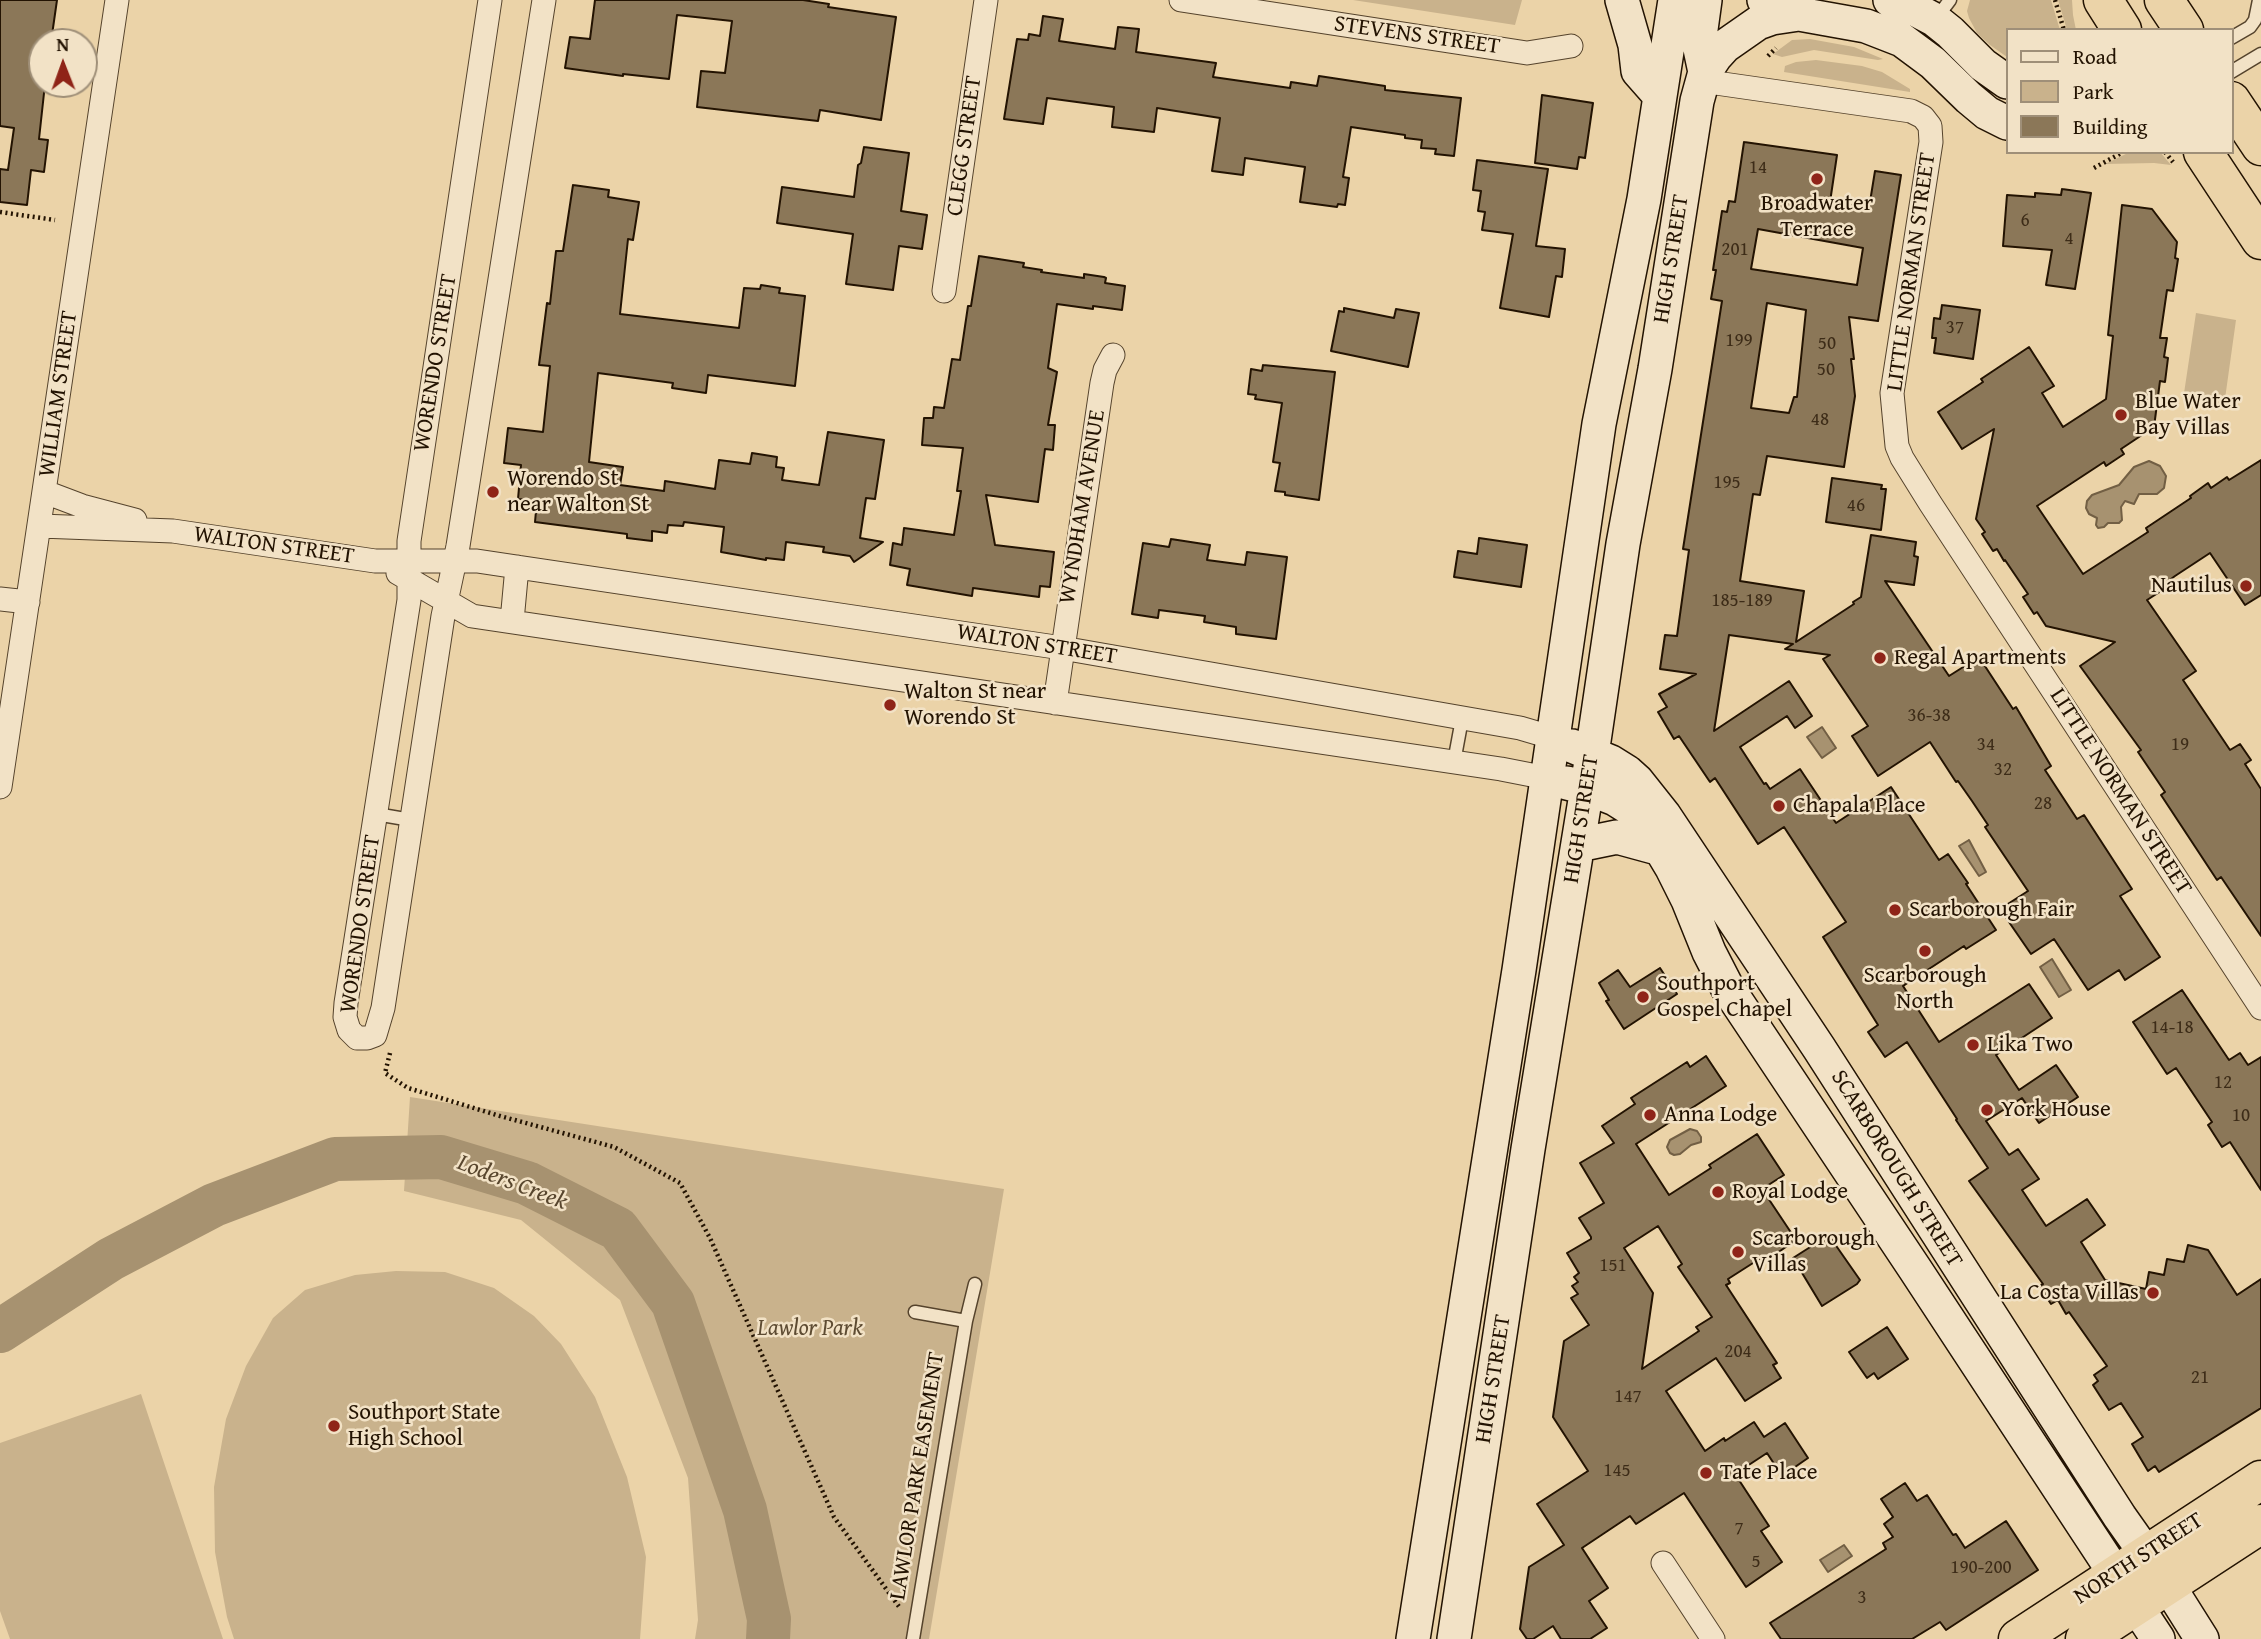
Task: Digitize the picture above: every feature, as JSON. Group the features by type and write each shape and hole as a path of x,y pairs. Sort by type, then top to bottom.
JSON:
{"highway":[{"path":"2102,0 2121,28"},
{"path":"2164,0 2183,28"},
{"path":"2233,104 2261,146"},
{"path":"2204,154 2261,240"},
{"name":"NORTH STREET","path":"2157,1570 2261,1480"},
{"name":"NORTH STREET","path":"2018,1639 2125,1590 2157,1570 2261,1524"},
{"name":"NORTH STREET","path":"2085,1639 2125,1590"}],"main road":[{"path":"1622,0 1635,45 1638,71 1660,96"},
{"name":"HIGH STREET","path":"1454,1639 1516,1106 1519,970 1599,424 1644,199 1675,0"},
{"name":"HIGH STREET","path":"1413,1639 1516,1106 1578,845 1623,544 1703,76 1699,44 1704,0"},
{"path":"1764,0 1799,14 1866,26 1902,40 1933,62 1969,99 1987,113 2006,122"},
{"path":"1890,0 1916,10 1942,10 1950,32 1983,65 2006,81"},
{"path":"1703,76 1725,46 1758,23 1799,14"},
{"name":"SCARBOROUGH STREET","path":"1554,738 1627,772 1649,794 1730,951 1734,998 1919,1240 2120,1517 2202,1639"},
{"name":"SCARBOROUGH STREET","path":"1547,778 1587,788 1615,799 1631,809 1651,833 1688,900 1730,951"},
{"path":"1578,845 1617,837 1661,849"},
{"name":"SCARBOROUGH STREET","path":"1919,1240 2125,1590 2158,1639"}],"street":[{"name":"WILLIAM STREET","path":"0,788 117,0"},
{"name":"WORENDO STREET","path":"490,0 409,541 409,600 345,1017 349,1030 358,1038 374,1035 379,1022 544,0"},
{"name":"CLEGG STREET","path":"944,291 986,0"},
{"name":"STEVENS STREET","path":"1181,0 1527,53 1571,46"},
{"name":"LITTLE NORMAN STREET","path":"1703,76 1911,111 1923,117 1930,126 1931,136 1892,393 1896,446 1930,503 2261,1008"},
{"name":"WYNDHAM AVENUE","path":"1055,703 1102,383 1113,355"},
{"name":"WALTON STREET","path":"45,492 82,506 173,531"},
{"name":"WALTON STREET","path":"40,526 173,531 375,561 409,570 446,600 472,616 1547,778"},
{"name":"WALTON STREET","path":"409,570 455,561 477,561 1062,648 1520,728 1554,738"},
{"path":"512,621 517,567"},
{"path":"0,599 28,602"},
{"path":"1663,1563 1713,1639"}],"lane":[{"path":"2233,37 2250,27 2255,20 2259,0"},
{"path":"2233,71 2261,54"},
{"path":"1454,762 1462,719"},
{"path":"376,814 411,820"},
{"name":"LAWLOR PARK EASEMENT","path":"913,1639 966,1321 975,1284"},
{"path":"915,1312 966,1321"}],"path":[{"path":"2055,0 2063,28"},
{"path":"2094,168 2119,154"},
{"path":"0,212 55,220"},
{"path":"391,1046 386,1073 408,1088 614,1147 680,1183 710,1238 834,1517 915,1624"}],"green space":[{"path":"1353,0 1522,0 1515,25"},
{"path":"1970,0 2051,0 2059,28 2006,28 2006,56 1977,33 1967,11"},
{"path":"2058,0 2072,0 2076,28 2066,28"},
{"path":"1810,39 1854,47 1883,59 1814,50 1782,57 1773,54 1792,40"},
{"path":"1816,60 1862,66 1882,72 1910,89 1910,92 1784,72 1785,66"},
{"path":"2126,154 2162,154 2171,165 2154,163 2105,164"},
{"path":"2196,313 2236,320 2224,406 2183,400"},
{"name":"Lawlor Park","path":"410,1097 1004,1189 929,1639 695,1639 698,1620 688,1478 620,1300 521,1220 404,1191"},
{"path":"396,1271 445,1272 494,1288 534,1316 561,1344 595,1397 627,1477 646,1557 640,1639 234,1639 227,1617 215,1552 214,1487 226,1419 246,1366 273,1318 305,1290 355,1275"},
{"path":"141,1394 223,1639 10,1639 0,1611 0,1443"}],"shaded area":[{"path":"2149,461 2160,466 2166,476 2164,488 2157,494 2139,494 2134,504 2125,501 2121,507 2122,520 2119,523 2108,523 2098,528 2097,518 2089,514 2086,508 2087,501 2092,495 2119,485 2134,467"},
{"path":"1822,727 1836,748 1822,758 1807,737"},
{"path":"1969,840 1986,872 1979,876 1959,846"},
{"path":"2052,959 2071,990 2059,997 2040,967"},
{"path":"1690,1129 1697,1131 1701,1142 1691,1145 1680,1154 1670,1153 1667,1147 1670,1140"},
{"path":"1844,1545 1852,1556 1828,1572 1820,1560"}],"building":[{"path":"0,0 57,0 53,28 28,28 28,98 43,98 39,139 48,140 44,172 31,170 27,205 0,202 0,169 8,170 14,128 0,126"},
{"path":"595,0 803,0 829,4 828,7 896,17 881,120 820,110 818,121 697,107 701,71 725,73 732,21 677,15 669,79 565,68 570,37 590,39"},
{"path":"1043,16 1063,19 1059,41 1115,49 1118,27 1139,29 1136,52 1216,63 1213,77 1290,88 1291,82 1317,86 1319,76 1385,86 1385,90 1461,98 1454,156 1435,154 1436,149 1421,148 1422,140 1405,138 1405,135 1351,127 1343,177 1349,178 1345,205 1338,204 1337,207 1300,202 1305,167 1245,158 1243,175 1212,171 1220,118 1157,108 1154,132 1112,127 1114,107 1047,98 1043,124 1004,119 1017,39 1028,40 1029,34 1040,36"},
{"path":"1542,95 1593,103 1585,158 1579,157 1577,169 1535,163"},
{"path":"1744,142 1837,155 1830,202 1869,208 1875,171 1901,175 1878,321 1849,317 1855,396 1844,467 1767,456 1760,495 1753,494 1740,581 1804,591 1796,642 1861,597 1871,535 1916,542 1914,556 1918,557 1914,585 1885,581 1949,676 1979,657 2013,709 2016,707 2051,766 2045,770 2077,819 2084,815 2132,889 2120,896 2160,957 2125,980 2119,970 2088,990 2054,939 2031,954 2000,909 2028,891 1985,827 1988,825 1972,801 1930,742 1878,776 1852,736 1868,726 1823,659 1830,655 1785,649 1793,644 1729,635 1714,731 1789,681 1812,716 1795,728 1787,716 1740,747 1764,784 1770,789 1800,769 1836,823 1891,787 1939,860 1948,854 1968,883 1966,884 1996,930 1966,949 1964,946 1903,986 1939,1042 2029,984 2052,1018 1996,1055 2019,1090 2056,1065 2078,1097 2039,1123 2022,1098 1986,1121 2009,1155 2018,1149 2039,1179 2022,1190 2046,1226 2087,1199 2105,1225 2081,1242 2105,1280 2146,1289 2149,1272 2164,1275 2167,1259 2184,1262 2188,1245 2208,1250 2237,1295 2261,1279 2261,1408 2159,1472 2155,1466 2148,1471 2132,1444 2143,1437 2121,1403 2109,1410 2093,1385 2098,1381 2094,1375 2107,1366 2069,1312 2066,1314 2058,1300 2051,1304 2039,1286 2043,1284 1969,1181 1988,1168 1907,1042 1885,1057 1868,1032 1878,1025 1823,937 1846,922 1784,827 1758,844 1715,778 1710,782 1679,736 1674,739 1658,712 1667,707 1659,694 1696,674 1660,669 1665,635 1677,636 1689,550 1683,549 1722,301 1711,299 1716,270 1713,270 1722,211 1727,212 1729,201 1735,202","holes":["1758,229 1863,248 1857,285 1751,269","1767,303 1806,310 1797,397 1794,397 1789,413 1751,408"]},
{"path":"864,147 909,153 901,211 927,215 922,249 899,246 893,290 846,284 853,234 777,223 782,187 854,197 858,165 861,163"},
{"path":"1477,160 1548,169 1536,246 1565,249 1562,277 1556,276 1549,317 1500,308 1513,234 1482,230 1485,212 1478,211 1481,191 1473,190"},
{"path":"573,185 609,190 608,197 639,202 633,240 628,239 620,314 739,328 744,288 760,289 761,285 780,288 779,293 805,296 795,386 708,375 706,393 672,388 673,383 598,373 589,462 623,467 620,485 664,491 665,481 715,489 719,460 750,464 752,453 777,457 776,467 784,468 782,480 819,485 828,432 884,440 875,499 866,498 860,538 883,542 854,562 850,556 823,552 824,547 786,542 784,560 766,560 721,552 724,527 684,522 683,526 668,525 667,533 652,531 652,541 627,538 627,534 535,522 536,511 527,510 528,500 518,499 521,465 504,463 508,428 543,432 550,366 539,365 556,251 563,251"},
{"path":"2062,189 2091,193 2075,289 2046,285 2052,250 2003,246 2007,195 2061,195"},
{"path":"2122,205 2152,209 2177,242 2175,258 2178,259 2173,291 2167,290 2160,338 2167,338 2164,357 2168,358 2165,382 2160,381 2154,427 2121,449 2124,454 2106,466 2104,462 2037,506 2083,574 2148,532 2146,528 2191,498 2190,496 2208,483 2211,488 2261,460 2261,595 2245,605 2210,553 2175,576 2167,582 2169,586 2147,600 2196,671 2183,680 2230,750 2240,744 2251,760 2245,764 2261,789 2261,936 2221,877 2217,880 2161,795 2165,792 2138,752 2141,750 2080,666 2115,642 2046,626 2023,597 2028,594 2005,560 1997,549 1993,551 1982,534 1985,532 1976,519 1994,429 1962,449 1938,412 2029,347 2054,386 2042,393 2063,427 2106,399 2113,336 2108,335"},
{"path":"979,256 1024,263 1023,267 1042,270 1041,272 1084,278 1084,274 1104,277 1105,283 1125,286 1122,310 1057,304 1048,368 1057,372 1048,425 1055,425 1053,450 1045,449 1038,502 986,495 995,545 1054,552 1050,587 1040,586 1039,597 973,588 972,596 907,585 910,569 890,565 893,543 902,545 904,528 954,535 961,491 957,491 963,448 922,445 924,418 933,418 934,407 944,408 952,359 960,360"},
{"path":"1942,305 1980,310 1973,359 1934,353 1934,318 1940,319"},
{"path":"1344,308 1394,318 1396,309 1419,313 1408,367 1331,351 1339,311 1344,312"},
{"path":"1263,365 1335,372 1319,500 1275,491 1280,463 1273,462 1282,403 1255,399 1256,395 1248,394 1251,369 1262,371"},
{"path":"1832,478 1882,485 1881,489 1886,489 1881,530 1826,522"},
{"path":"1479,538 1527,545 1521,587 1454,577 1458,551 1477,554"},
{"path":"1171,539 1210,545 1207,560 1245,565 1247,552 1287,557 1276,639 1236,634 1236,627 1204,622 1205,616 1159,610 1158,618 1132,614 1143,543 1169,547"},
{"name":"Southport Gospel Chapel","path":"1660,968 1677,994 1624,1029 1606,1001 1609,1000 1599,983 1618,970 1630,987"},
{"path":"2182,990 2229,1060 2240,1053 2248,1065 2261,1057 2261,1190 2230,1142 2222,1147 2208,1125 2212,1122 2176,1068 2167,1074 2133,1022"},
{"path":"1706,1056 1726,1086 1636,1144 1669,1195 1757,1134 1784,1175 1762,1189 1796,1240 1767,1260 1764,1256 1728,1279 1730,1283 1726,1285 1777,1363 1773,1365 1781,1378 1745,1401 1716,1358 1666,1391 1705,1451 1754,1422 1764,1437 1785,1423 1808,1458 1782,1476 1767,1453 1735,1474 1769,1526 1761,1531 1782,1562 1746,1587 1684,1493 1636,1524 1630,1516 1582,1548 1608,1588 1589,1601 1607,1628 1590,1639 1561,1639 1553,1626 1533,1639 1527,1639 1520,1629 1529,1567 1564,1545 1537,1504 1588,1471 1553,1417 1564,1341 1589,1325 1571,1298 1578,1294 1572,1286 1578,1282 1574,1277 1579,1273 1567,1253 1591,1239 1579,1218 1604,1203 1580,1163 1614,1143 1602,1126 1635,1104 1631,1098 1687,1062 1690,1067","holes":["1658,1226 1682,1264 1678,1267 1712,1317 1696,1327 1699,1331 1642,1369 1653,1293 1624,1248"]},
{"path":"1830,1237 1860,1280 1822,1306 1793,1258"},
{"path":"1887,1327 1908,1359 1878,1379 1874,1373 1867,1378 1849,1352"},
{"path":"1905,1483 1917,1501 1927,1495 1953,1535 1956,1534 1965,1548 2006,1521 2038,1570 1946,1630 1940,1622 1912,1639 1781,1639 1770,1623 1886,1549 1883,1543 1893,1537 1884,1524 1893,1517 1881,1499"}],"waterway":[{"name":"Loders Creek","path":"0,1331 111,1259 214,1205 335,1159 441,1157 527,1183 618,1229 673,1303 745,1510 769,1619 768,1639"}],"place":[{"name":"Broadwater Terrace","path":"1817,179"},
{"name":"Blue Water Bay Villas","path":"2121,415"},
{"name":"Worendo St near Walton St","path":"493,492"},
{"name":"Nautilus","path":"2246,586"},
{"name":"Regal Apartments","path":"1880,658"},
{"name":"Walton St near Worendo St","path":"890,705"},
{"name":"Chapala Place","path":"1779,806"},
{"name":"Scarborough Fair","path":"1895,910"},
{"name":"Scarborough North","path":"1925,951"},
{"name":"Southport Gospel Chapel","path":"1643,997"},
{"name":"Lika Two","path":"1973,1045"},
{"name":"York House","path":"1987,1110"},
{"name":"Anna Lodge","path":"1650,1115"},
{"name":"Royal Lodge","path":"1718,1192"},
{"name":"Scarborough Villas","path":"1738,1252"},
{"name":"La Costa Villas","path":"2153,1293"},
{"name":"Southport State High School","path":"334,1426"},
{"name":"Tate Place","path":"1706,1473"}]}
